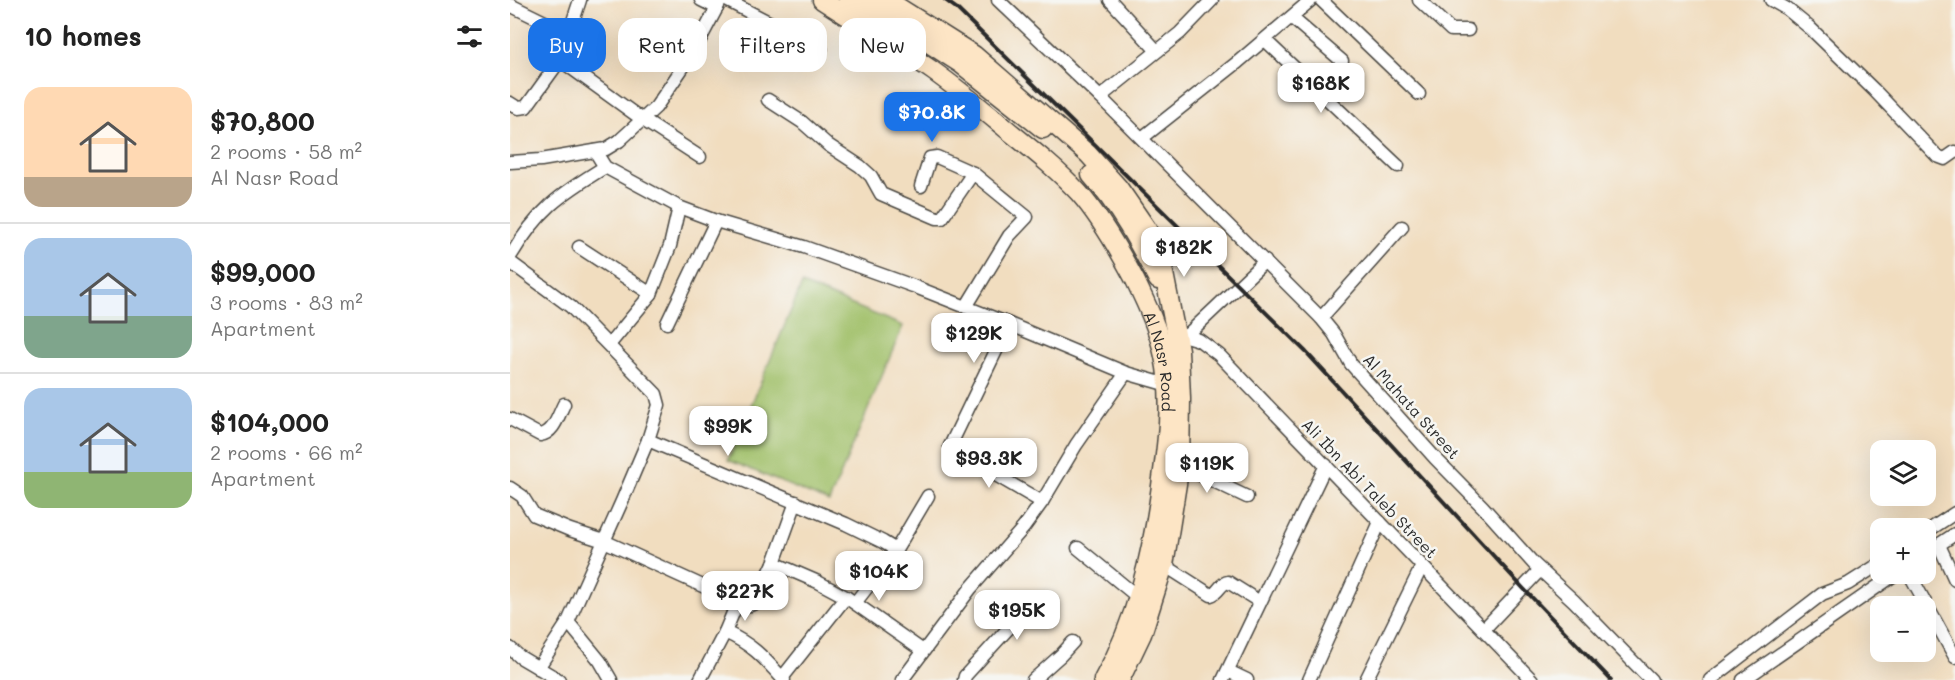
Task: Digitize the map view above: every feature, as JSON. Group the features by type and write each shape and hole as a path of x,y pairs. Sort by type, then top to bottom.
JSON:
{"street":[{"path":"574,18 580,0"},
{"path":"701,0 721,3 753,18"},
{"name":"Al Nasr Road","path":"822,0 946,80 1046,160 1095,214 1124,259 1153,318 1164,358 1169,409 1156,523 1139,597 1126,633 1103,680"},
{"path":"848,0 879,25 954,74 1055,155 1106,212 1137,253 1171,306"},
{"path":"595,151 605,167 679,207 716,221 804,247 913,286 1126,373 1168,385 1167,344 1160,311 1137,253 1110,198 1063,146 961,64 888,17 867,0"},
{"name":"Al Nasr Road","path":"887,0 974,55 1072,138 1118,187 1147,229 1162,262 1171,306 1181,334 1179,465 1164,565 1142,634 1120,680"},
{"name":"Al Mahata Street","path":"998,0 1142,138 1321,318 1334,334 1351,364 1540,570 1574,601 1651,680"},
{"path":"1110,0 1157,51"},
{"path":"1100,97 1180,33 1212,0"},
{"path":"1142,138 1292,18 1311,0"},
{"path":"1321,0 1419,94"},
{"path":"1419,0 1451,30 1468,30"},
{"path":"1771,0 1787,9 1810,28 1874,90 1932,152 1945,159 1955,152"},
{"path":"510,162 541,160 606,149 619,141 656,107 678,77 721,3"},
{"path":"510,5 536,18"},
{"path":"1292,18 1342,61"},
{"path":"1265,40 1398,166"},
{"path":"510,103 518,108 526,107 551,72"},
{"path":"577,72 643,120 700,157"},
{"path":"768,100 802,122 828,145 860,166 871,176 881,195 937,218 946,215 973,173"},
{"path":"921,186 930,158 937,158 973,173 1027,217 1009,236 966,307"},
{"path":"538,668 568,621 648,440 659,405 657,394 571,307 510,259 525,233 543,210 566,191 605,167"},
{"path":"609,345 651,294 670,246 679,207"},
{"path":"667,323 716,221"},
{"path":"1321,318 1402,227"},
{"path":"510,243 525,233"},
{"path":"579,247 651,294"},
{"path":"1181,334 1265,261"},
{"path":"1009,324 950,446 953,450 1042,502"},
{"name":"Ali Ibn Abi Taleb Street","path":"1181,334 1210,346 1532,680"},
{"path":"902,680 971,588 1024,527 1042,502 1076,445 1126,373"},
{"path":"510,419 544,435 550,431 564,404"},
{"path":"648,440 796,502 896,550"},
{"path":"1179,465 1247,496"},
{"path":"1247,680 1226,675 1326,465"},
{"path":"510,488 522,496 534,515 604,541 748,605 753,604 774,563 796,502"},
{"path":"725,632 744,640 783,679 896,550 928,496"},
{"path":"1936,525 1955,513"},
{"path":"1309,680 1380,522"},
{"path":"1936,547 1955,534"},
{"path":"1939,545 1955,580"},
{"path":"1078,548 1139,597"},
{"path":"774,563 818,582 850,600 923,651"},
{"path":"1164,565 1208,594 1215,594 1223,584 1228,582 1260,602"},
{"path":"1366,680 1422,566"},
{"path":"1484,629 1540,570"},
{"path":"1710,680 1822,594 1848,584 1870,570"},
{"path":"1743,680 1882,584"},
{"path":"1915,584 1955,657"},
{"path":"700,680 738,601"},
{"path":"964,680 965,676 1026,609"},
{"path":"568,621 600,661 611,680"},
{"path":"1033,680 1073,642"},
{"path":"510,648 520,657 559,680"}],"green space":[{"path":"802,284 903,326 829,502 728,460"}],"railway":[{"path":"945,0 956,8 1306,352 1611,680"}]}
